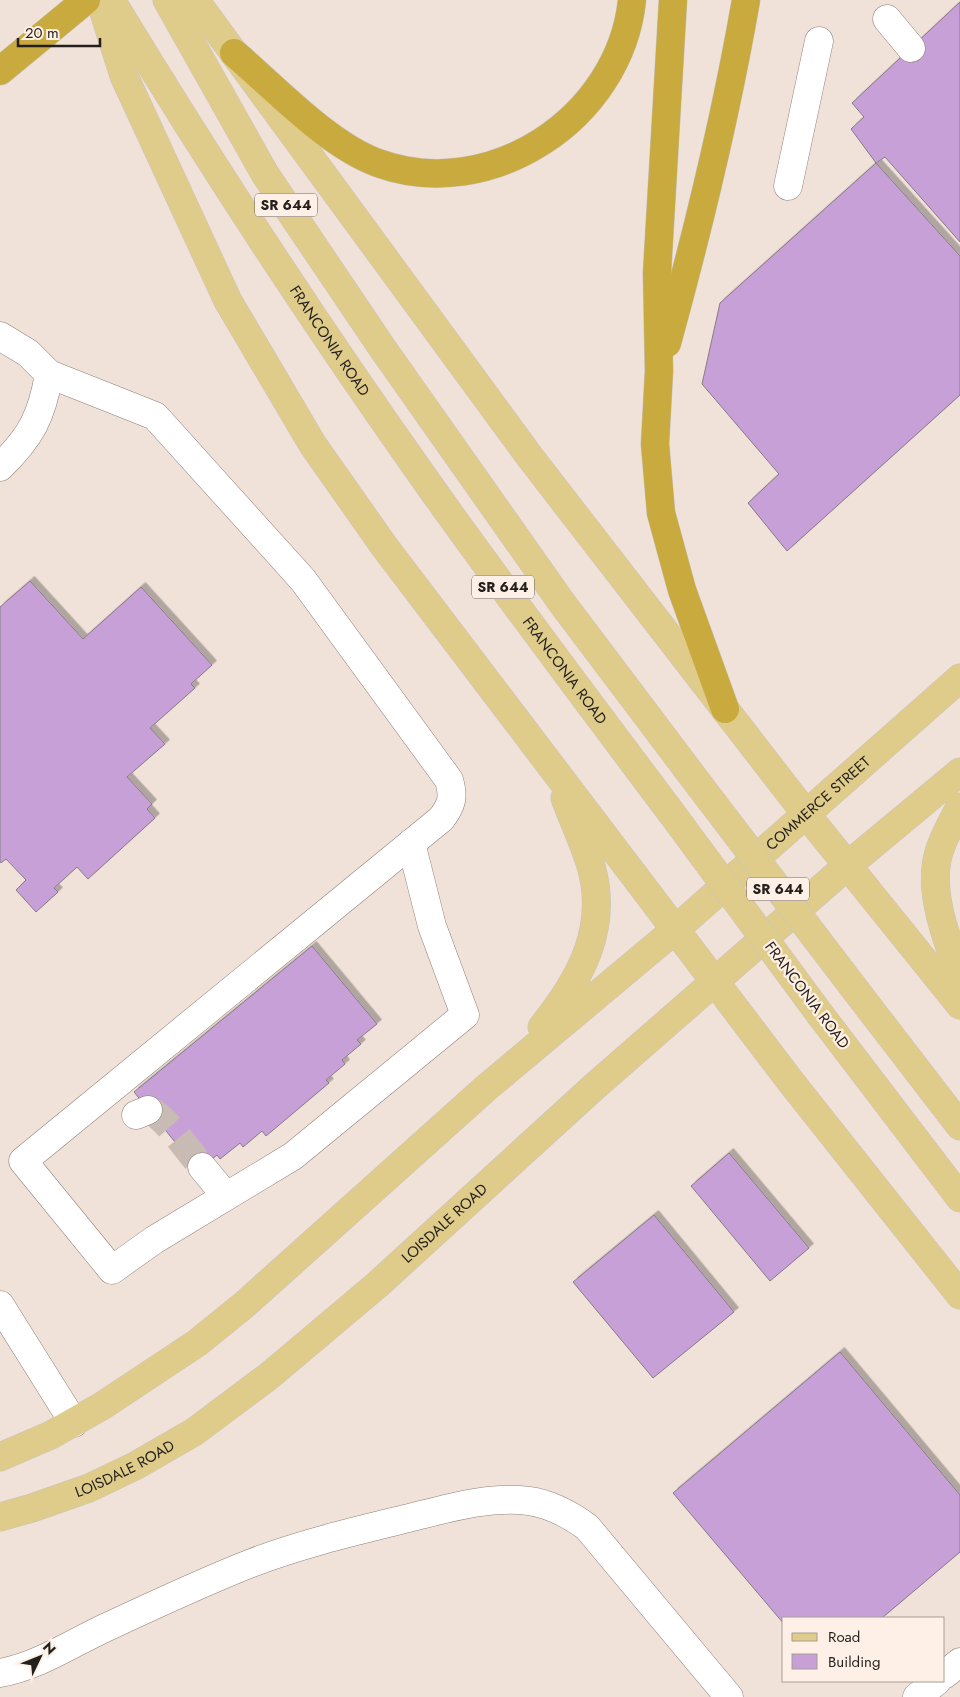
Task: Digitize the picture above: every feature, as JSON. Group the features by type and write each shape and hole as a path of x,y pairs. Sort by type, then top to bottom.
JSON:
{"highway":[{"path":"2,69 86,0"},
{"path":"234,53 350,151 378,163 404,170 429,173 459,172 506,161 529,150 553,136 581,110 604,82 620,47 632,0"},
{"path":"673,0 656,273 659,371 655,444 661,513 682,590 725,709"},
{"path":"659,371 687,270 734,70 746,0"}],"main road":[{"path":"100,0 124,76 228,301 288,404 327,465 384,546 790,1082 960,1295"},
{"name":"FRANCONIA ROAD","path":"111,0 209,157 347,367 429,485 822,1017 960,1198"},
{"name":"SR 644","path":"167,0 265,174 388,357 556,595 960,1126"},
{"path":"195,0 530,458 806,814 960,1005"},
{"name":"COMMERCE STREET","path":"676,930 960,678"},
{"path":"486,1088 561,1004 577,978 591,947 594,934 597,906 591,866 554,768"},
{"path":"848,866 960,772"},
{"path":"960,807 938,854 936,877 939,911 960,975"},
{"name":"LOISDALE ROAD","path":"0,1517 88,1488 136,1466 171,1447 227,1409 377,1285 595,1086 848,866"},
{"path":"0,1457 74,1423 189,1348 244,1305 486,1088 676,930"}],"street":[{"path":"887,19 911,48"},
{"path":"788,186 819,41"},
{"path":"0,336 28,353 49,374 155,416 303,580 449,780 453,793 448,811 412,843 23,1161 112,1270 154,1240 293,1156 465,1015 432,926 412,843"},
{"path":"0,467 16,451 32,429 44,404 49,374"},
{"path":"202,1167 226,1196"},
{"path":"0,1305 74,1423"},
{"path":"0,1673 37,1662 107,1627 251,1564 404,1519 466,1504 504,1500 529,1501 550,1506 571,1515 587,1527 729,1697"},
{"path":"945,1674 960,1662"},
{"path":"917,1697 936,1682"}],"building":[{"path":"960,2 960,242 885,157 876,163 851,129 864,117 852,103"},
{"path":"876,163 960,256 960,395 787,551 748,503 779,474 702,384 720,303"},
{"path":"30,581 83,639 141,587 212,665 191,684 195,688 150,728 165,744 127,777 152,804 147,809 155,818 88,879 77,867 54,888 58,892 36,912 16,890 26,880 6,859 1,863 0,861 0,607"},
{"path":"312,946 377,1024 357,1040 361,1044 342,1060 345,1064 326,1080 329,1083 266,1136 262,1131 243,1147 240,1143 220,1159 217,1155 198,1170 134,1092"},
{"path":"729,1153 809,1248 770,1281 691,1186"},
{"path":"654,1215 734,1312 653,1378 573,1282"},
{"path":"840,1352 960,1495 960,1552 883,1617 782,1617 782,1622 673,1493"}],"tunnel":[{"path":"148,1110 161,1118 169,1126 202,1167"}]}
